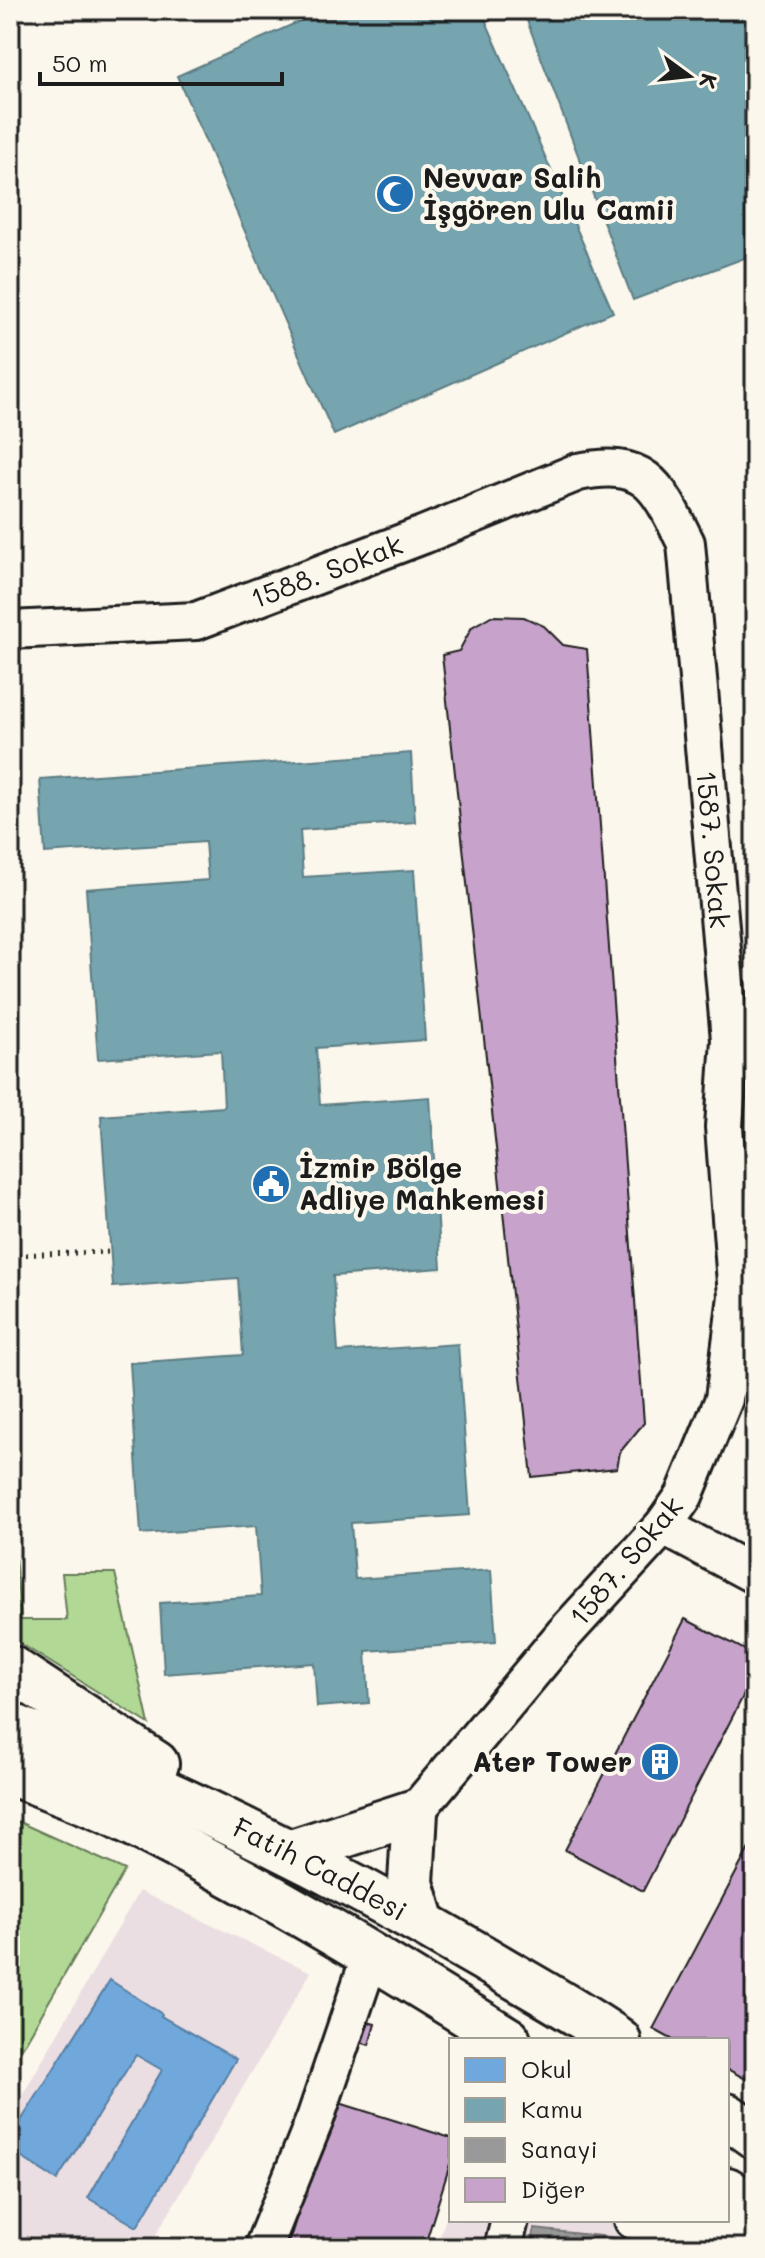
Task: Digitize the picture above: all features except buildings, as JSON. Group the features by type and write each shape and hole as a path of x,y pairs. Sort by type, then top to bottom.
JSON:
{"main road":[{"path":"10,1668 292,1852 415,1812 411,1883 423,1923"},
{"name":"Fatih Caddesi","path":"10,1725 128,1773 292,1852 423,1923 615,2038"},
{"name":"Fatih Caddesi","path":"10,1772 109,1812 254,1886 371,1954 505,2038"},
{"path":"10,1804 109,1812"},
{"path":"729,2117 755,2136"},
{"path":"729,2191 755,2210"}],"street":[{"name":"1588. Sokak","path":"10,630 196,621 578,472 601,467 632,470"},
{"name":"1587. Sokak","path":"415,1812 564,1634 663,1526 684,1496 724,1399 737,1296 724,1127 743,1043 686,543 662,496 632,470"},
{"path":"663,1526 755,1575"},
{"path":"263,2248 315,2119 371,1954"},
{"path":"503,2248 510,2222"},
{"path":"652,2222 736,2231 755,2227"}],"path":[{"path":"10,1255 111,1252"}],"shaded area":[{"path":"139,1891 311,1972 148,2248 89,2248 10,2238 10,2117"},
{"path":"449,2209 449,2222 709,2222 745,2248 436,2248"}],"green space":[{"path":"10,1504 21,1620 67,1620 62,1573 115,1573 149,1724 10,1637"},
{"path":"10,1818 125,1870 10,2069"}],"place":[{"name":"Nevvar Salih İşgören Ulu Camii","path":"395,194"},
{"name":"İzmir Bölge Adliye Mahkemesi","path":"271,1184"},
{"name":"Ater Tower","path":"660,1762"}]}
